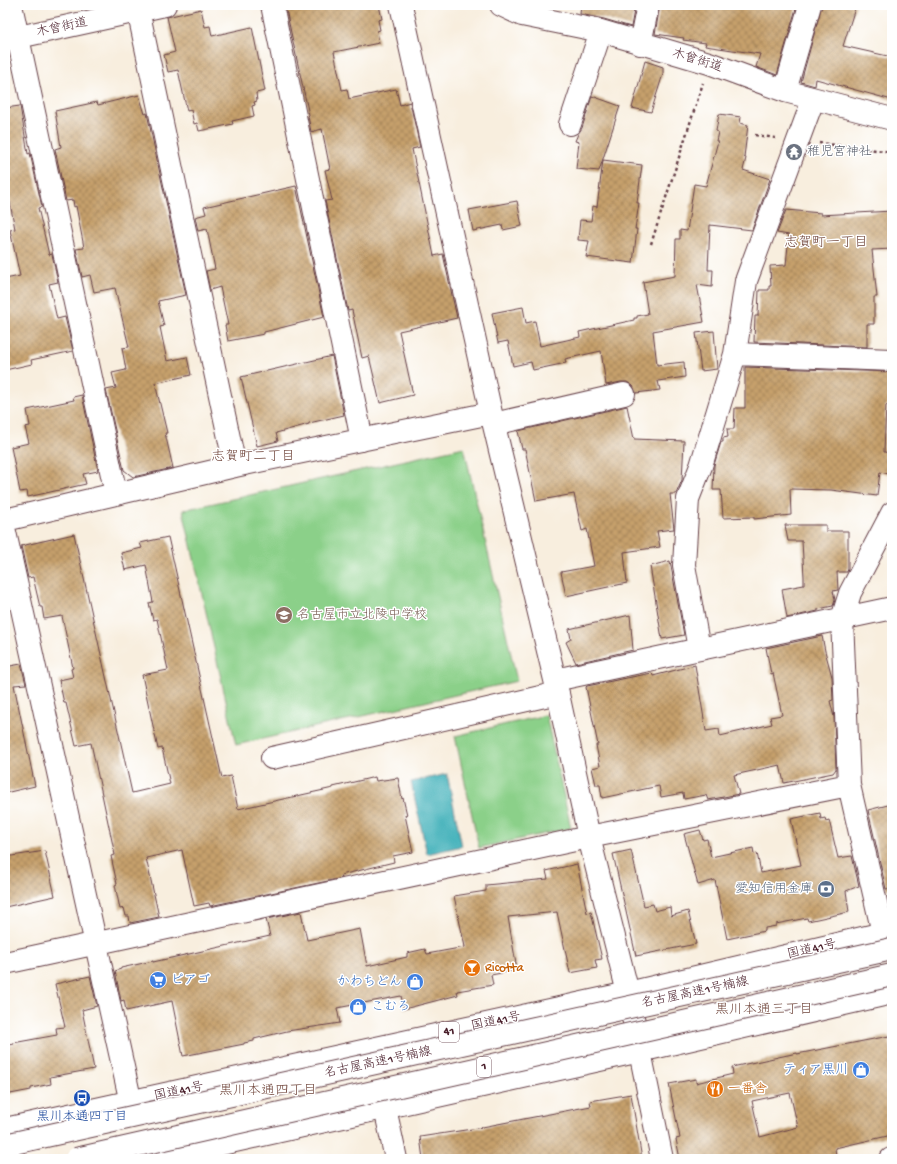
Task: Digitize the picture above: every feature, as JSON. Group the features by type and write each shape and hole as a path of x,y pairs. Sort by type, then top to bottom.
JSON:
{"main road":[{"path":"11,5 11,39 116,494"},
{"name":"木曾街道","path":"11,39 138,8 165,5"},
{"path":"272,5 362,440"},
{"path":"401,5 492,418 557,687 589,837 628,993 662,1159"},
{"name":"木曾街道","path":"501,5 522,15 601,31 640,44 709,63 813,100 892,119"},
{"path":"640,44 648,5"},
{"path":"785,91 810,5"},
{"path":"138,8 235,466"},
{"path":"570,124 601,31"},
{"path":"699,649 684,565 688,499 701,466 735,354 746,280 813,100"},
{"path":"735,354 892,360"},
{"path":"5,520 235,466 362,440 624,394"},
{"path":"889,938 849,785 842,619 850,594 892,513"},
{"path":"5,532 131,1102"},
{"path":"272,758 557,687 699,649 892,608"},
{"path":"5,962 589,837 849,785"},
{"name":"国道41号","path":"5,1129 628,993 889,938"},
{"name":"名古屋高速1号楠線","path":"5,1145 889,938"},
{"path":"163,1158 640,1051 892,990"},
{"name":"名古屋高速1号楠線","path":"76,1159 892,990"},
{"path":"385,1108 396,1159"}],"path":[{"path":"651,244 709,63"},
{"path":"755,135 892,152"}],"green space":[{"path":"464,447 517,681 236,745 183,510"},
{"path":"546,715 571,828 479,848 455,736"}],"water":[{"path":"447,774 462,846 427,854 411,782"}],"building":[{"path":"285,5 379,5 382,19 378,20 380,30 377,31 379,43 334,52 342,90 347,89 349,99 396,89 400,105 410,102 420,147 412,149 434,256 443,254 457,318 399,331 413,395 380,403 369,356 362,358 352,310 348,311 325,201 332,200 325,170 330,169 322,129 311,132 309,115"},
{"path":"581,5 635,5 631,27 580,14"},
{"path":"660,5 797,5 777,75 756,67 760,54 705,46 706,43 655,34"},
{"path":"822,5 856,5 843,46 892,57 892,100 816,79 815,86 801,82"},
{"path":"201,9 205,27 210,26 212,36 252,27 265,91 256,93 257,101 254,102 255,105 252,106 254,116 232,121 233,124 199,131 197,123 194,124 191,110 187,111 178,70 168,72 164,55 175,52 167,17"},
{"path":"645,61 663,67 663,74 651,112 632,108"},
{"path":"139,95 145,114 147,113 186,295 158,301 164,326 160,327 167,361 187,357 191,375 155,383 167,433 165,433 173,468 133,477 124,470 106,390 116,388 112,373 126,370 122,348 129,347 115,288 94,292 90,275 82,277 76,249 84,248 76,206 74,207 73,200 66,201 55,149 61,147 55,111 97,102 98,105"},
{"path":"592,96 620,106 599,171 576,169 579,142 575,141 582,128"},
{"path":"20,106 28,154 30,153 42,207 38,208 49,255 52,254 58,282 49,284 57,319 65,317 73,351 31,360 32,364 5,370 5,279 20,276 10,230 15,229 9,198 5,199 5,108"},
{"path":"719,114 741,117 740,123 748,125 744,157 746,158 743,170 770,179 752,230 710,225 708,270 713,270 712,287 697,285 704,322 653,331 657,365 684,362 685,377 658,381 660,390 636,393 633,386 627,382 606,385 601,351 565,359 566,363 533,370 531,362 513,366 508,341 498,343 492,313 523,307 526,323 535,321 540,346 580,337 579,332 634,320 637,316 648,314 643,282 675,276 676,239 680,239 680,230 687,231 694,184 706,186 718,141 716,141 718,132 716,131"},
{"path":"603,160 642,165 637,203 639,203 635,229 637,229 633,263 586,257 589,241 578,240 580,220 591,221 593,206 597,207"},
{"path":"296,186 324,317 264,332 264,334 228,341 225,325 228,325 220,287 210,290 206,271 215,269 207,229 198,231 195,217 206,214 204,207"},
{"path":"517,201 522,226 503,230 502,225 473,231 469,210"},
{"path":"786,210 821,213 821,215 892,211 892,249 872,250 877,297 874,297 874,324 867,324 867,347 754,342 755,316 758,316 759,290 769,290 769,286 771,286 770,266 786,265 789,235 777,233"},
{"path":"714,331 717,369 701,371 696,333"},
{"path":"332,356 344,415 309,423 276,433 278,441 257,446 241,377"},
{"path":"745,367 892,372 892,406 886,405 884,452 892,453 892,456 889,474 880,472 877,496 831,490 790,489 791,515 754,519 754,517 723,518 721,490 713,490 714,465 721,442 723,442 723,438 728,437 727,429 734,429 735,408 745,408"},
{"path":"82,395 98,471 83,474 86,484 28,497 27,491 20,492 11,447 29,443 25,427 30,426 27,410 74,400 73,397"},
{"path":"627,406 634,439 684,441 682,480 676,494 670,494 674,529 657,531 660,547 624,552 627,583 566,596 561,572 594,566 587,529 582,531 574,494 536,501 525,449 522,449 518,431"},
{"path":"785,525 826,525 826,531 848,531 848,569 847,572 837,572 838,590 833,591 835,600 833,606 787,618 782,589 804,585 804,577 802,541 788,541"},
{"path":"74,534 132,793 170,784 162,748 158,749 142,675 168,670 157,619 153,620 149,603 153,602 146,565 125,570 121,553 142,548 140,543 168,537 222,778 231,776 238,809 375,777 376,781 398,778 407,815 405,815 413,852 393,856 394,862 341,875 342,878 210,906 209,903 194,906 182,850 146,858 159,917 130,923 129,916 126,916 124,908 120,909 115,885 117,884 111,856 115,855 91,743 76,746 66,703 64,703 59,680 73,677 71,669 73,668 62,616 44,619 33,577 28,578 21,546"},
{"path":"670,561 684,635 662,639 650,566"},
{"path":"630,615 633,650 576,663 566,642 571,639 569,629"},
{"path":"822,636 832,677 833,700 830,701 834,717 836,769 833,773 784,783 780,765 734,775 739,794 708,800 706,795 684,799 683,793 661,797 659,786 602,798 600,785 596,785 592,768 600,766 596,745 598,745 587,686 652,673 653,676 695,665 706,731 719,729 720,736 772,724 770,717 782,715 766,648"},
{"path":"21,664 26,684 14,685 35,786 5,793 5,667"},
{"path":"892,804 892,888 886,889 868,810"},
{"path":"820,813 821,819 825,818 826,821 829,820 838,858 852,856 859,886 846,891 849,912 808,921 807,918 776,924 776,926 765,928 765,931 727,939 715,880 698,885 684,834 700,830 703,840 707,839 711,857 753,848 754,854 757,853 761,873 801,865 791,819"},
{"path":"631,850 644,906 653,904 655,911 670,907 671,916 688,911 696,944 636,956 613,854"},
{"path":"45,851 55,896 5,907 5,857"},
{"path":"577,864 587,913 591,912 602,959 595,960 597,968 570,973 557,912 508,917 517,970 491,975 493,985 457,991 458,995 404,1009 401,996 337,1008 340,1023 287,1031 254,1039 254,1041 244,1044 183,1056 172,1001 126,1011 124,1000 121,1001 115,971 121,968 270,936 266,919 301,912 307,940 360,929 367,966 407,957 407,953 425,949 427,954 465,947 454,896 486,891 486,885 548,879 546,871"},
{"path":"90,976 97,1006 82,1010 94,1069 50,1077 51,1084 5,1095 5,1046 14,1044 13,1043 57,1035 56,1028 65,1027 55,984"},
{"path":"889,1036 892,1052 892,1135 835,1148 836,1156 820,1159 680,1159 676,1139 680,1138 669,1084 696,1079 696,1083 733,1074 732,1067","holes":["790,1093 798,1127 760,1137 752,1101"]},
{"path":"631,1094 642,1159 423,1159 420,1137 472,1129 591,1106 590,1101"}],"place":[{"name":"稚児宮神社","path":"794,152"},
{"name":"名古屋市立北陵中学校","path":"284,615"},
{"name":"愛知信用金庫","path":"826,889"},
{"name":"Ricotta","path":"472,968"},
{"name":"ピアゴ","path":"158,980"},
{"name":"かわちどん","path":"415,982"},
{"name":"こむろ","path":"358,1007"},
{"name":"ティア黒川","path":"861,1070"},
{"name":"一番舎","path":"715,1089"},
{"name":"黒川本通四丁目","path":"82,1098"}],"district":[{"name":"志賀町一丁目","path":"826,243"},
{"name":"志賀町二丁目","path":"253,457"},
{"name":"黒川本通三丁目","path":"764,1010"},
{"name":"黒川本通四丁目","path":"268,1091"}]}
